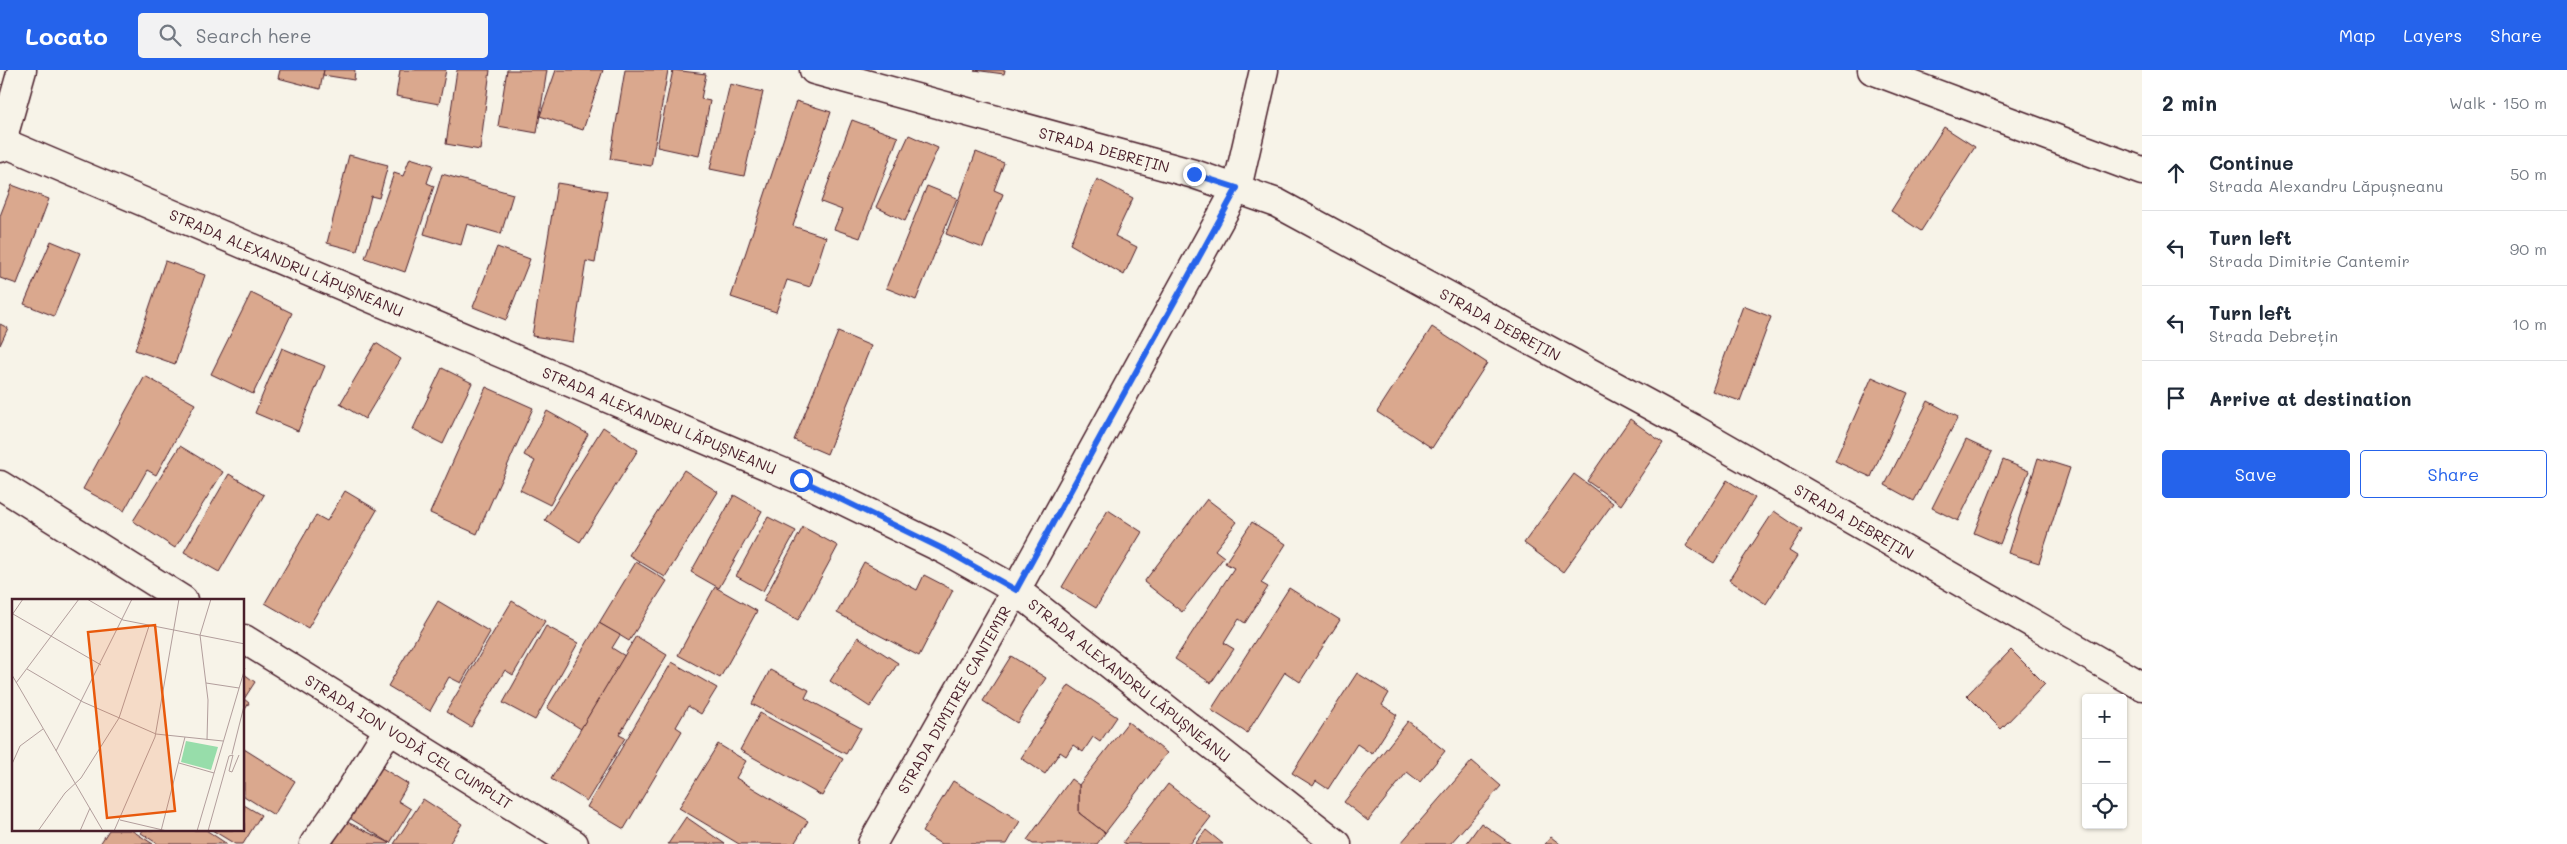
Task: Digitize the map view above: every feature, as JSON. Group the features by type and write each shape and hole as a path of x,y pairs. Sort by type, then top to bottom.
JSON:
{"street":[{"path":"1,145 22,70"},
{"name":"STRADA DEBREȚIN","path":"814,70 1237,188 1277,202 1675,419 2142,686"},
{"name":"STRADA DIMITRIE CANTEMIR","path":"872,844 1016,590 1237,188 1264,70"},
{"path":"1872,70 2142,171"},
{"name":"STRADA ALEXANDRU LĂPUȘNEANU","path":"1,145 801,480 945,550 1016,590 1337,844"},
{"path":"0,485 180,599"},
{"name":"STRADA ION VODĂ CEL CUMPLIT","path":"245,640 574,844"},
{"path":"314,844 339,809 388,730"}],"building":[{"path":"280,70 324,70 320,89 278,78"},
{"path":"324,70 355,70 354,80 323,75"},
{"path":"400,70 446,70 439,104 396,96"},
{"path":"457,70 490,70 480,150 446,144"},
{"path":"507,70 547,70 537,133 498,126"},
{"path":"556,70 603,70 583,130 540,116"},
{"path":"625,70 668,70 651,166 610,159"},
{"path":"673,70 706,74 701,99 710,101 699,156 657,147"},
{"path":"974,70 1005,70 1004,74"},
{"path":"730,84 763,92 744,176 710,169"},
{"path":"796,101 831,112 793,226 826,237 810,287 787,280 776,312 731,297"},
{"path":"852,120 898,137 860,238 834,229 842,210 821,202"},
{"path":"1944,127 1975,147 1921,231 1891,211"},
{"path":"909,135 938,148 905,221 876,207"},
{"path":"976,152 1004,163 994,190 1003,194 983,248 946,234"},
{"path":"349,155 388,165 379,198 371,196 357,251 327,243"},
{"path":"410,158 433,165 427,183 434,186 405,272 365,258 394,173 403,176"},
{"path":"442,174 513,194 501,234 467,224 461,245 424,234"},
{"path":"1097,179 1133,198 1115,236 1137,247 1124,275 1070,244"},
{"path":"557,183 607,191 595,263 586,261 573,342 532,336"},
{"path":"12,185 49,199 17,284 0,278 0,216"},
{"path":"927,186 957,198 916,300 886,288"},
{"path":"51,241 80,253 54,316 24,304"},
{"path":"497,247 530,259 506,320 473,307"},
{"path":"165,261 205,275 175,364 135,350"},
{"path":"251,293 292,313 253,394 211,374"},
{"path":"1743,306 1771,317 1740,401 1712,391"},
{"path":"0,324 8,328 0,345"},
{"path":"1432,327 1487,363 1432,448 1377,412"},
{"path":"838,332 871,346 827,454 794,440"},
{"path":"376,343 401,359 365,419 340,404"},
{"path":"282,348 325,366 298,431 255,413"},
{"path":"442,368 472,383 443,444 413,429"},
{"path":"145,376 195,404 156,475 147,470 124,511 83,489"},
{"path":"1872,377 1908,393 1871,477 1835,461"},
{"path":"486,387 533,408 477,534 430,513"},
{"path":"1928,401 1958,417 1914,501 1885,485"},
{"path":"547,411 588,434 550,505 520,490 535,461 524,455"},
{"path":"1630,419 1663,443 1621,505 1587,481"},
{"path":"603,427 638,450 580,542 545,520"},
{"path":"1966,440 1992,452 1958,521 1932,508"},
{"path":"180,446 223,472 175,548 133,521"},
{"path":"2038,458 2070,468 2039,563 2008,553"},
{"path":"2003,460 2029,471 2000,544 1974,533"},
{"path":"684,470 718,492 665,577 629,555"},
{"path":"229,474 264,495 219,572 184,552"},
{"path":"1574,474 1613,503 1563,572 1524,543"},
{"path":"1727,480 1755,498 1714,563 1686,546"},
{"path":"345,491 377,510 308,628 265,603 316,515 327,521"},
{"path":"734,495 762,511 719,588 691,572"},
{"path":"1207,499 1237,522 1215,550 1224,557 1182,612 1144,582"},
{"path":"1108,510 1142,532 1096,608 1062,587"},
{"path":"1774,511 1802,530 1789,551 1797,556 1766,604 1729,580"},
{"path":"768,517 796,531 763,591 736,576"},
{"path":"1252,522 1286,544 1261,583 1268,587 1245,623 1239,619 1224,643 1234,649 1211,683 1175,659 1234,568 1225,563"},
{"path":"803,527 838,546 798,620 763,601"},
{"path":"636,562 667,581 629,641 599,623"},
{"path":"864,562 917,590 924,575 953,590 919,656 837,613"},
{"path":"715,587 757,611 720,678 678,655"},
{"path":"1289,588 1340,620 1300,682 1285,672 1247,733 1211,710"},
{"path":"438,601 490,632 461,683 449,677 430,711 388,686"},
{"path":"512,601 545,621 513,675 505,670 471,727 446,712"},
{"path":"599,623 620,635 612,648 625,656 581,729 547,708"},
{"path":"546,626 578,643 535,720 503,703"},
{"path":"636,636 667,655 619,735 625,738 587,801 551,779"},
{"path":"858,637 898,663 870,707 830,681"},
{"path":"2011,650 2045,684 2001,729 1967,695"},
{"path":"1011,656 1046,678 1017,723 983,701"},
{"path":"672,662 717,688 701,714 688,706 676,727 682,731 624,829 587,807"},
{"path":"770,670 809,690 805,698 861,728 846,754 752,704"},
{"path":"1357,673 1389,693 1382,705 1397,715 1372,754 1357,744 1328,789 1316,781 1313,786 1292,773"},
{"path":"245,675 255,682 245,697"},
{"path":"1069,685 1117,717 1100,742 1093,737 1083,752 1073,745 1066,756 1060,752 1045,774 1021,758"},
{"path":"245,700 249,703 245,709"},
{"path":"760,713 843,759 822,796 740,750"},
{"path":"1408,721 1445,751 1420,782 1407,772 1368,821 1344,802"},
{"path":"1128,722 1167,753 1105,833 1079,813 1079,785"},
{"path":"718,744 746,761 736,778 808,821 794,844 739,844 679,808"},
{"path":"245,750 295,781 274,815 245,797"},
{"path":"1472,761 1501,786 1450,844 1402,844 1401,843"},
{"path":"379,766 408,784 398,801 411,809 390,843 348,817"},
{"path":"1071,779 1079,785 1079,813 1105,833 1097,844 1033,844 1027,840"},
{"path":"953,781 1020,821 1007,844 941,844 922,832"},
{"path":"1168,784 1211,817 1190,844 1126,844 1123,842"},
{"path":"423,799 462,824 449,844 394,844"},
{"path":"245,806 261,815 243,844 235,844 215,832 245,832"},
{"path":"686,817 725,844 668,844"},
{"path":"345,821 390,843 333,844"},
{"path":"1481,823 1511,844 1466,844"},
{"path":"1206,830 1223,844 1195,844"},
{"path":"108,832 134,832 153,844 100,844"},
{"path":"209,832 227,844 158,844 141,833"},
{"path":"1551,837 1560,844 1545,844"}],"route":[{"path":"801,480 945,550 1016,590 1237,188 1194,174"}]}
